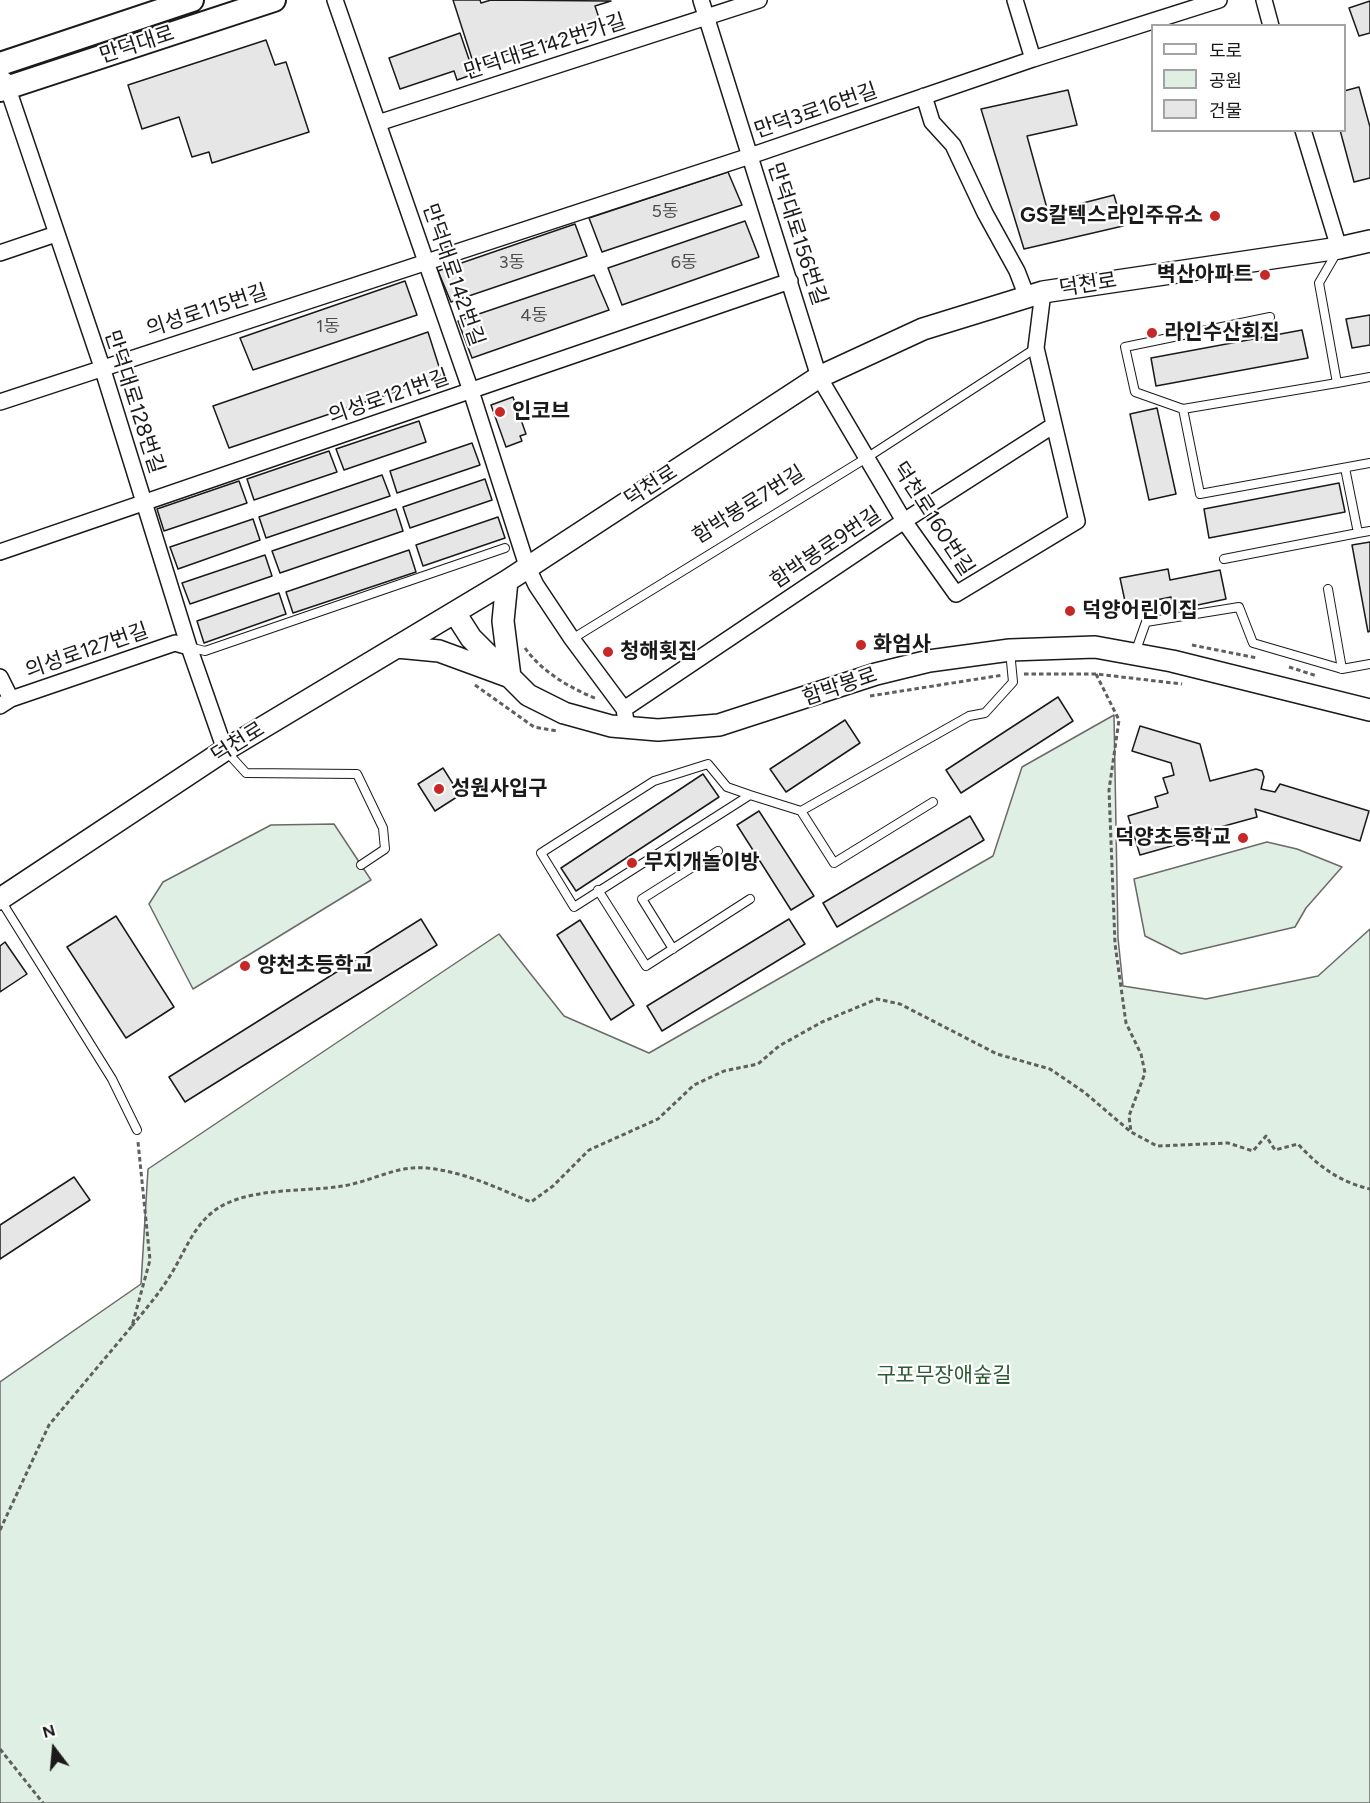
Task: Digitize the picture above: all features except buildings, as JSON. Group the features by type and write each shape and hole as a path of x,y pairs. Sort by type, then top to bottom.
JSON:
{"main road":[{"name":"만덕대로","path":"2,77 192,0"},
{"name":"만덕대로","path":"2,77 274,0"},
{"name":"덕천로","path":"0,899 225,750 507,581 819,377 923,329 1035,294 1339,248 1370,241"},
{"path":"398,647 439,651 510,677 503,621 507,581"},
{"name":"함박봉로","path":"455,613 471,638 528,695 564,713 625,718 658,730 719,725 876,674 929,661 1010,650 1095,647 1172,661 1370,710"}],"street":[{"name":"만덕대로142번길","path":"335,0 471,391 527,566 536,585 572,639"},
{"name":"만덕대로156번길","path":"701,0 819,377"},
{"name":"만덕대로142번가길","path":"378,123 759,0"},
{"path":"1015,0 1033,59"},
{"name":"만덕3로16번길","path":"427,263 1033,59 1219,0"},
{"path":"1264,0 1270,24"},
{"name":"만덕대로128번길","path":"2,77 102,367 189,647 225,750"},
{"path":"924,96 932,122 953,145 1035,294 1036,348 1054,425"},
{"path":"1305,132 1339,248"},
{"path":"0,253 56,234"},
{"name":"의성로115번길","path":"0,402 427,263"},
{"name":"의성로121번길","path":"0,552 790,280"},
{"name":"덕천로160번길","path":"819,377 904,521 956,594 1077,521 1054,425"},
{"name":"함박봉로9번길","path":"625,718 904,521 1054,425"},
{"path":"572,639 625,718"},
{"name":"의성로127번길","path":"5,702 175,643 189,647"},
{"path":"0,677 5,702"}],"lane":[{"path":"1337,383 1319,284 1339,248"},
{"path":"1270,316 1125,347 1135,392 1183,410 1370,376"},
{"name":"함박봉로7번길","path":"572,639 868,457 1036,348"},
{"path":"1183,410 1200,494 1370,464"},
{"path":"1345,468 1358,533"},
{"path":"1224,559 1370,531"},
{"path":"189,647 205,651 505,548"},
{"path":"1329,589 1342,669"},
{"path":"1134,654 1146,622 1239,607 1253,643 1342,669 1370,664"},
{"path":"801,812 969,716 985,713 1013,682 1010,650"},
{"path":"225,750 246,773 357,774 383,828 385,849 361,865"},
{"path":"750,795 574,907 541,853 654,781 708,764 727,787 801,812 834,863 933,802"},
{"path":"673,949 642,900 718,851"},
{"path":"598,890 646,966 750,899"},
{"path":"0,899 112,1079 137,1130"}],"path":[{"path":"521,643 532,659 574,690 625,718"},
{"path":"1186,644 1259,658"},
{"path":"1281,665 1326,679"},
{"path":"860,697 899,693 972,679 1013,674 1096,674 1191,685"},
{"path":"1096,674 1119,720 1109,790 1115,944 1126,1023 1142,1054 1145,1073 1129,1116 1131,1132"},
{"path":"474,684 534,727 562,732"},
{"path":"0,1530 49,1425 169,1278 189,1239 208,1215 228,1204 267,1192 342,1186 367,1181 403,1167 466,1175 531,1202 553,1185 589,1150 658,1119 694,1085 724,1071 758,1064 779,1046 822,1023 877,999 900,1004 997,1054 1050,1069 1084,1092 1131,1132 1157,1146 1228,1143 1253,1151 1266,1136 1275,1150 1298,1144 1318,1166 1351,1185 1370,1189"},
{"path":"132,1326 150,1260 137,1130"},
{"path":"0,1749 43,1803"}],"green space":[{"name":"구포무장애숲길","path":"1114,715 1118,938 1123,986 1206,999 1318,976 1370,929 1370,1803 0,1803 0,1382 141,1284 148,1169 499,934 564,1016 649,1053 993,856 1022,767"},
{"path":"334,824 371,880 193,989 149,904 163,882 271,825"},
{"path":"1267,842 1297,849 1342,867 1306,908 1295,927 1181,954 1145,936 1134,879"}],"place":[{"name":"GS칼텍스라인주유소","path":"1215,216"},
{"name":"벽산아파트","path":"1265,275"},
{"name":"라인수산회집","path":"1152,333"},
{"name":"인코브","path":"500,412"},
{"name":"덕양어린이집","path":"1070,611"},
{"name":"화엄사","path":"861,645"},
{"name":"청해횟집","path":"608,652"},
{"name":"성원사입구","path":"439,789"},
{"name":"덕양초등학교","path":"1243,838"},
{"name":"무지개놀이방","path":"632,863"},
{"name":"양천초등학교","path":"245,966"}]}
